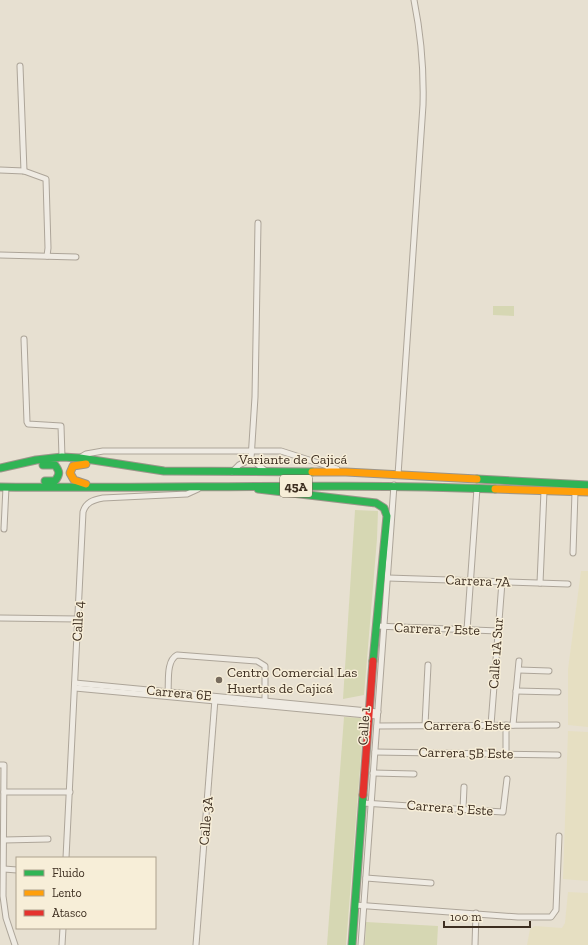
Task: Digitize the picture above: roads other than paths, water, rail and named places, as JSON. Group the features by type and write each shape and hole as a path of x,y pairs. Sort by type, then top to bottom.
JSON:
{"main road":[{"name":"Variante de Cajicá","path":"0,468 62,458 80,458 164,471 267,473 346,472 588,485"},
{"path":"106,488 77,481 71,476 70,471 72,467 78,463 108,463"},
{"path":"12,465 24,469 51,464 55,465 59,470 60,475 55,481 26,481 17,487"},
{"name":"Variante de Cajicá","path":"3,487 106,488 394,485 588,492"},
{"name":"Calle 1","path":"251,487 266,491 376,503 384,508 387,516 376,626 352,945"}],"street":[{"path":"398,475 424,91 421,36 414,0"},
{"path":"20,66 24,171"},
{"path":"0,170 24,171 46,179 47,256"},
{"path":"258,223 255,397 251,459 267,473"},
{"path":"0,255 76,257"},
{"path":"24,339 27,422 28,424 61,426 62,458"},
{"path":"80,458 86,454 103,452 281,451 346,472"},
{"path":"232,472 239,465 251,459"},
{"name":"Calle 1","path":"360,945 372,803 394,485"},
{"name":"Calle 4","path":"66,857 84,507 92,501 103,498 187,494 202,486"},
{"path":"3,487 4,529"},
{"path":"467,630 477,488"},
{"path":"540,583 544,491"},
{"path":"573,553 575,492"},
{"name":"Carrera 7A","path":"388,578 568,584"},
{"name":"Calle 1A Sur","path":"491,725 502,582"},
{"path":"0,618 78,619"},
{"name":"Carrera 7 Este","path":"376,626 498,631"},
{"path":"168,692 170,664 177,655 257,661 265,666 265,701"},
{"path":"513,725 519,661"},
{"path":"425,725 428,665"},
{"path":"519,670 549,671"},
{"name":"Carrera 6E","path":"75,686 168,692 215,699 265,701 378,714"},
{"name":"Carrera 6E","path":"75,686 369,713"},
{"path":"516,691 558,692"},
{"name":"Calle 3A","path":"196,945 215,699"},
{"path":"506,725 506,754"},
{"name":"Carrera 6 Este","path":"377,726 557,725"},
{"name":"Carrera 5B Este","path":"375,752 558,755"},
{"path":"2,765 4,792 4,869 2,896 6,918 15,945"},
{"path":"373,773 414,774"},
{"name":"Carrera 5 Este","path":"363,803 503,812 507,779"},
{"path":"463,809 464,787"},
{"path":"4,792 70,792"},
{"path":"355,905 518,917 550,917 555,914 559,836"},
{"path":"4,840 48,839"},
{"path":"4,869 16,870"},
{"path":"366,878 431,883"},
{"path":"475,945 476,913"},
{"path":"62,945 63,929"}],"place":[{"name":"Centro Comercial Las Huertas de Cajicá","path":"219,680"}]}
